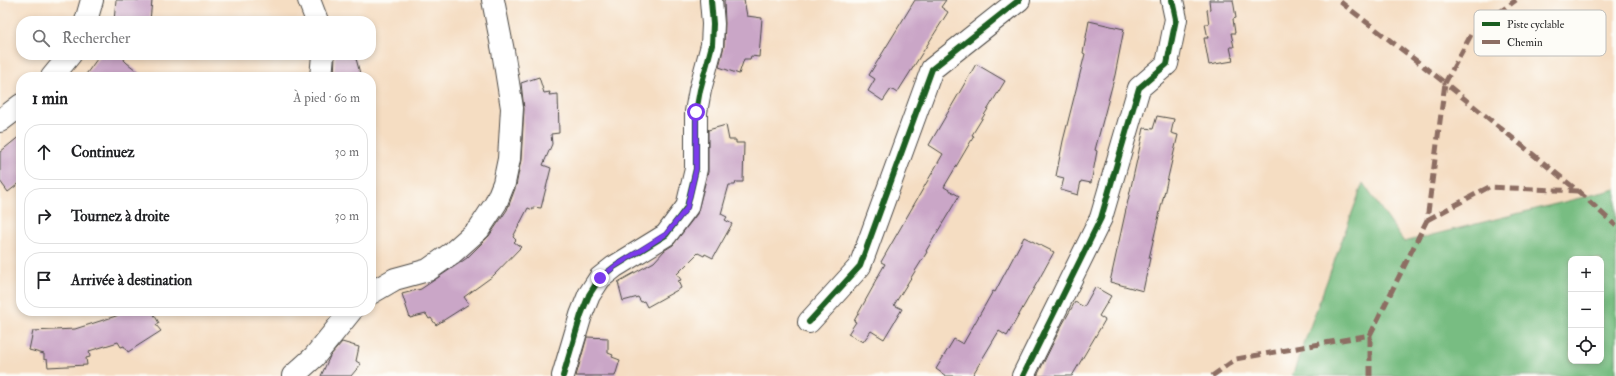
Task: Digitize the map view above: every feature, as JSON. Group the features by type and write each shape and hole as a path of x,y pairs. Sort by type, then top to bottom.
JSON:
{"street":[{"path":"87,16 92,0"},
{"path":"309,0 315,16"},
{"path":"376,290 395,279 428,270 452,253 479,229 496,203 504,183 509,159 512,108 503,51 492,0"},
{"path":"563,376 581,315 589,295 600,278 614,267 666,234 687,208 696,169 696,112 700,90 712,45 713,24 711,0"},
{"path":"809,322 860,266 932,69 1019,0"},
{"path":"1023,376 1101,218 1139,88 1166,64 1176,19 1172,0"},
{"path":"56,72 66,60"},
{"path":"321,72 323,60"},
{"path":"0,120 16,109"},
{"path":"293,376 314,358 347,316"}],"green space":[{"path":"1363,183 1404,242 1616,189 1616,376 1292,376"}],"building":[{"path":"116,0 152,0 150,16 114,16"},
{"path":"724,0 744,0 747,16 762,18 759,57 751,56 750,59 744,59 739,74 719,67 724,46"},
{"path":"915,0 946,0 941,7 948,12 897,93 891,89 883,101 868,91 875,79 869,75"},
{"path":"1209,0 1233,0 1236,18 1233,19 1235,33 1231,33 1234,47 1230,47 1233,61 1209,65 1204,38 1208,38 1205,24 1209,24 1207,10 1210,9"},
{"path":"1089,21 1124,29 1115,75 1095,150 1097,151 1091,183 1081,181 1078,195 1061,190 1064,178 1056,176 1063,141 1085,54 1083,53"},
{"path":"96,60 124,60 139,72 88,72"},
{"path":"335,60 356,60 360,72 334,72"},
{"path":"976,64 1005,81 972,135 974,136 944,187 959,196 894,305 902,309 884,339 871,331 863,342 848,334 856,322 854,321 885,264 881,262 943,154 929,145"},
{"path":"539,77 544,93 550,92 549,95 558,94 559,133 551,134 552,144 543,165 551,168 541,208 533,207 533,210 528,208 513,237 516,240 514,242 521,247 493,276 464,297 469,304 436,325 426,314 410,318 402,294 421,289 467,258 489,236 507,210 516,186 521,160 524,109 521,83"},
{"path":"1157,116 1174,119 1171,133 1178,135 1149,258 1143,291 1110,282 1144,128 1153,129"},
{"path":"726,125 729,140 736,140 736,143 744,143 743,182 736,182 735,185 729,185 721,214 727,217 725,220 732,224 713,258 705,254 704,256 698,253 677,274 681,280 678,281 681,288 647,307 644,301 641,302 638,297 623,301 618,282 654,262 665,250 673,245 697,214 708,172 708,130"},
{"path":"16,139 16,186 8,192 0,181 0,152"},
{"path":"1024,237 1054,252 1038,281 1007,336 999,331 972,376 946,376 936,369 954,339 963,344 993,291 995,292"},
{"path":"1095,287 1111,296 1099,316 1105,320 1072,376 1037,376 1075,302 1084,307"},
{"path":"116,316 155,316 159,323 156,325 161,331 128,352 124,346 121,347 118,342 89,351 90,357 86,358 87,365 48,367 47,359 44,360 44,354 29,350 33,331 75,329"},
{"path":"587,337 608,338 608,353 613,355 612,357 620,360 615,376 576,376"},
{"path":"342,342 359,347 356,361 361,364 351,376 321,376 330,356"}],"marked path":[{"path":"1212,376 1236,359 1370,335 1427,220 1445,83 1338,0"},
{"path":"1503,10 1516,0"},
{"path":"1427,220 1489,187 1578,191 1445,83 1474,32"},
{"path":"1578,191 1616,226"},
{"path":"1370,335 1370,376"}],"cycle path":[{"path":"563,376 581,315 589,295 600,278 614,267 666,235 687,207 696,169 696,112 700,90 712,45 713,24 711,0"},
{"path":"809,322 860,266 932,69 1019,0"},
{"path":"1023,376 1101,218 1139,88 1167,64 1176,19 1172,0"}],"route":[{"path":"600,278 614,267 653,244 666,234 687,208 696,169 696,112"}]}
